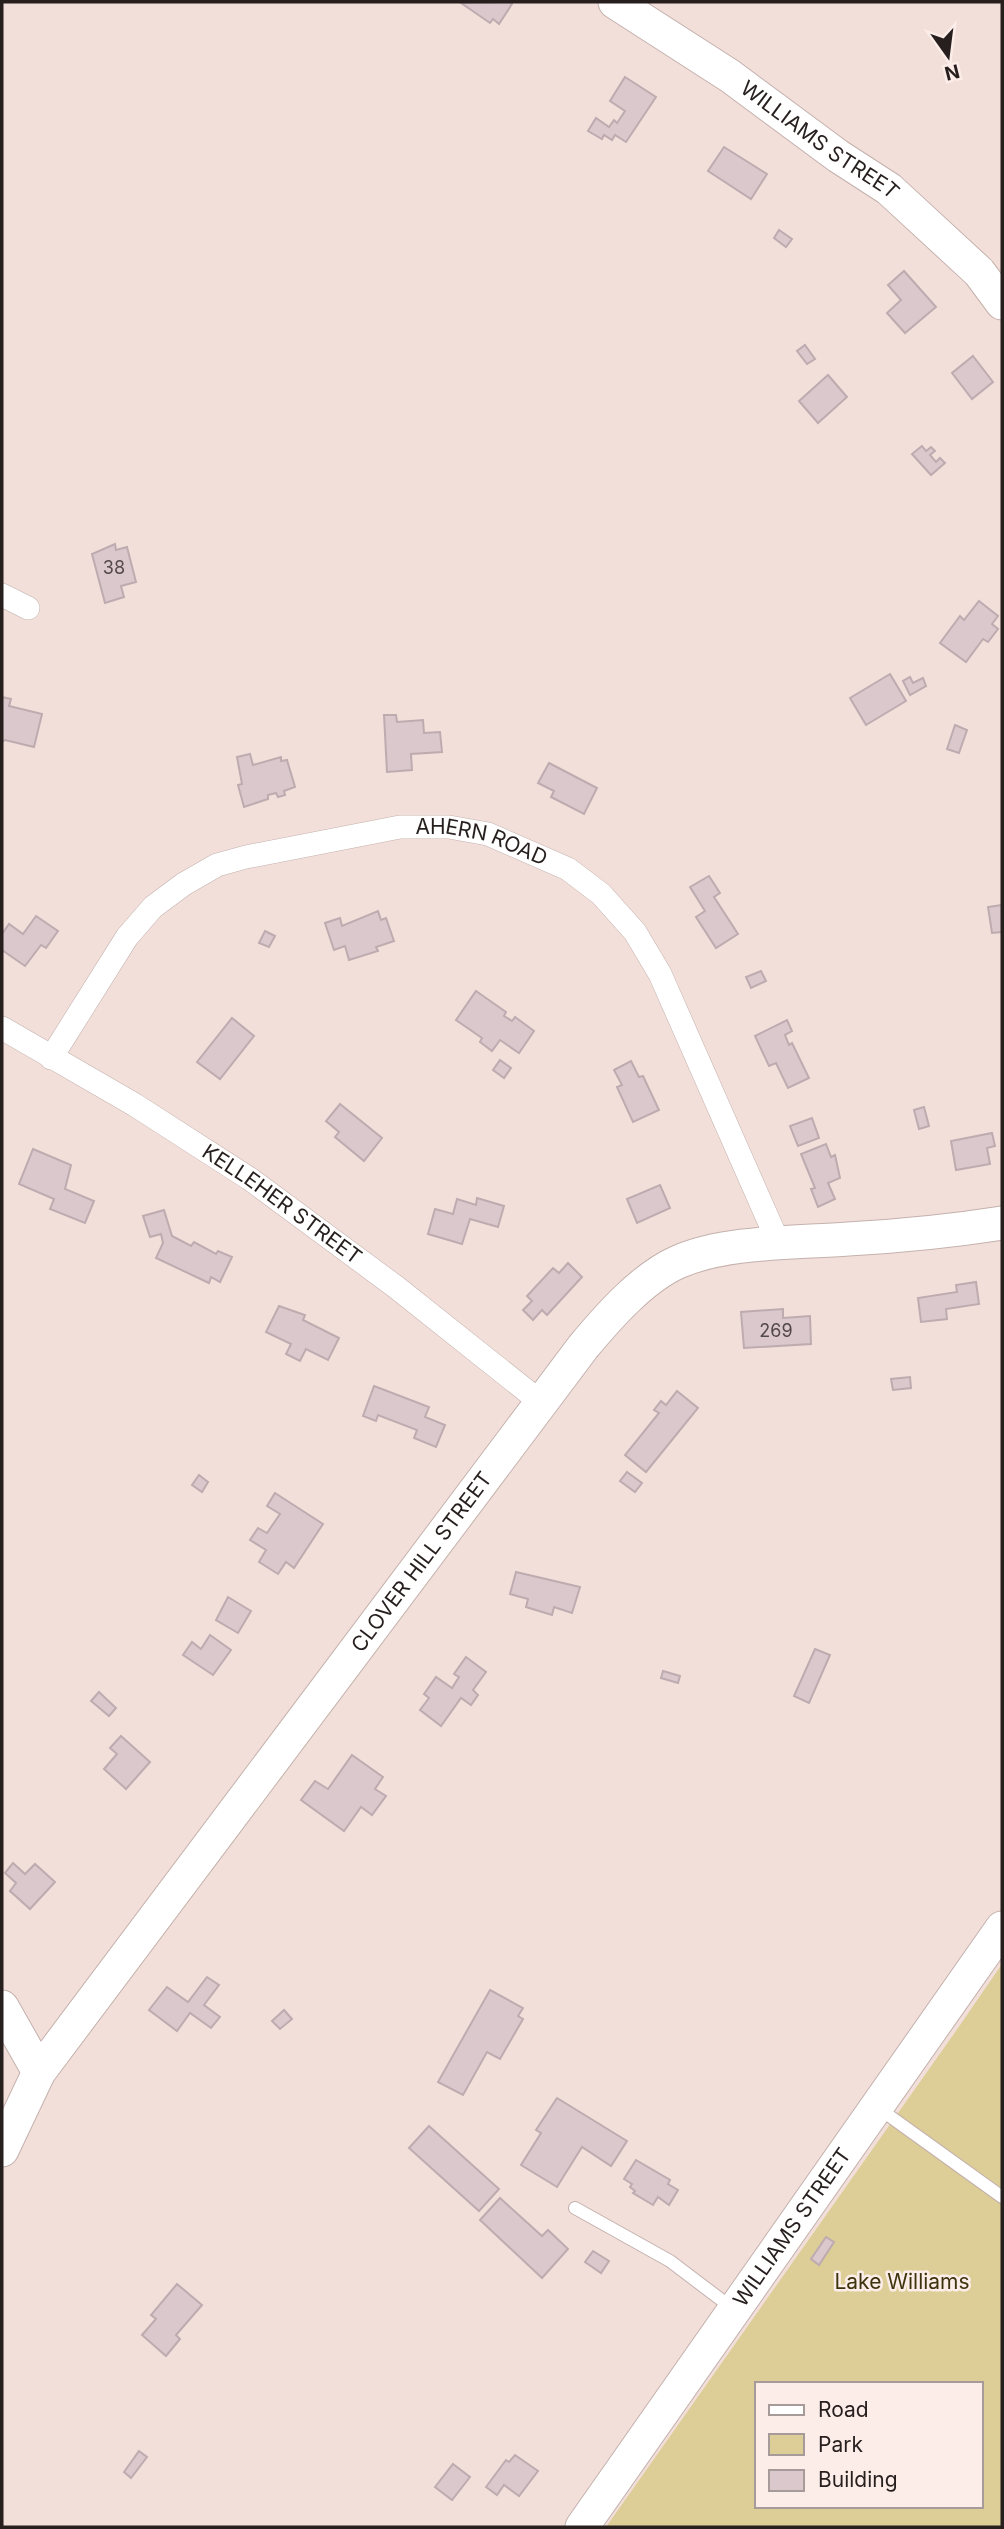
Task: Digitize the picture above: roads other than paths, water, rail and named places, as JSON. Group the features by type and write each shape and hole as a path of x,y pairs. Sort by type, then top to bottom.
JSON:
{"street":[{"name":"WILLIAMS STREET","path":"622,4 730,76 838,156 889,189 979,272 1002,303"},
{"path":"2,595 28,608"},
{"name":"AHERN ROAD","path":"51,1058 127,937 153,907 184,884 217,865 400,827 449,827 488,834 568,869 601,894 635,932 660,974 779,1244"},
{"name":"KELLEHER STREET","path":"2,1028 135,1105 250,1179 396,1287 543,1404"},
{"name":"CLOVER HILL STREET","path":"2,2150 39,2072 601,1326 663,1272 696,1256 779,1244 906,1235 1002,1223"},
{"name":"WILLIAMS STREET","path":"582,2527 1002,1928"},
{"path":"2,2007 39,2072"}],"lane":[{"path":"877,2107 1002,2197"},
{"path":"575,2208 670,2261 735,2311"}],"park label":[{"name":"Lake Williams","path":"902,2282"}]}
